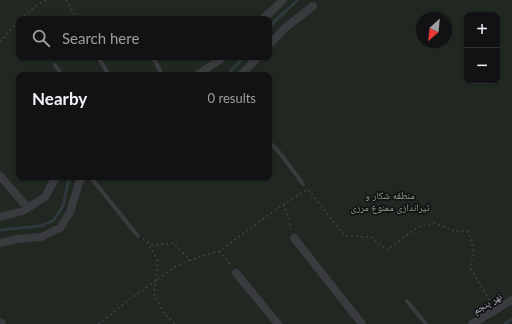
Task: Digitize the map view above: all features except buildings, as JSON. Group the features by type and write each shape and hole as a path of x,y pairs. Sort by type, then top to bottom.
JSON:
{"street":[{"path":"266,16 282,0"},
{"path":"272,42 286,27 313,6"},
{"path":"202,72 220,60"},
{"path":"244,72 255,60"},
{"path":"0,176 28,208"},
{"path":"0,217 22,211 45,197 54,180"},
{"path":"0,242 41,237 60,228 70,212 80,180"},
{"path":"294,238 362,324"},
{"path":"236,273 278,324"},
{"name":"نهر پنجم","path":"472,324 512,300"}],"lane":[{"path":"100,60 107,72"},
{"path":"154,60 160,72"},
{"path":"55,65 60,72"},
{"path":"272,145 280,153 303,184"},
{"path":"93,180 138,236"},
{"path":"407,301 426,324"}],"path":[{"path":"23,16 37,5 47,0"},
{"path":"66,0 75,16"},
{"path":"0,42 16,23"},
{"path":"98,324 176,266 219,251 284,204 308,190 316,198 345,236 371,237 387,250 418,227 435,223 455,231 469,232 474,252 470,267 496,310"},
{"path":"284,204 294,238"},
{"path":"138,236 153,245 173,243 190,260"},
{"path":"146,240 158,261 154,295 163,312 175,324"},
{"path":"219,251 236,273"}],"green space":[{"name":"منطقه شکار و تیراندازی ممنوع مرزی","path":"0,0 512,0 512,324 0,324"}],"waterway":[{"path":"272,25 298,0"},
{"path":"230,72 241,60"},
{"path":"0,230 41,226 54,220 63,206 70,180"},
{"path":"505,324 512,319"}]}
